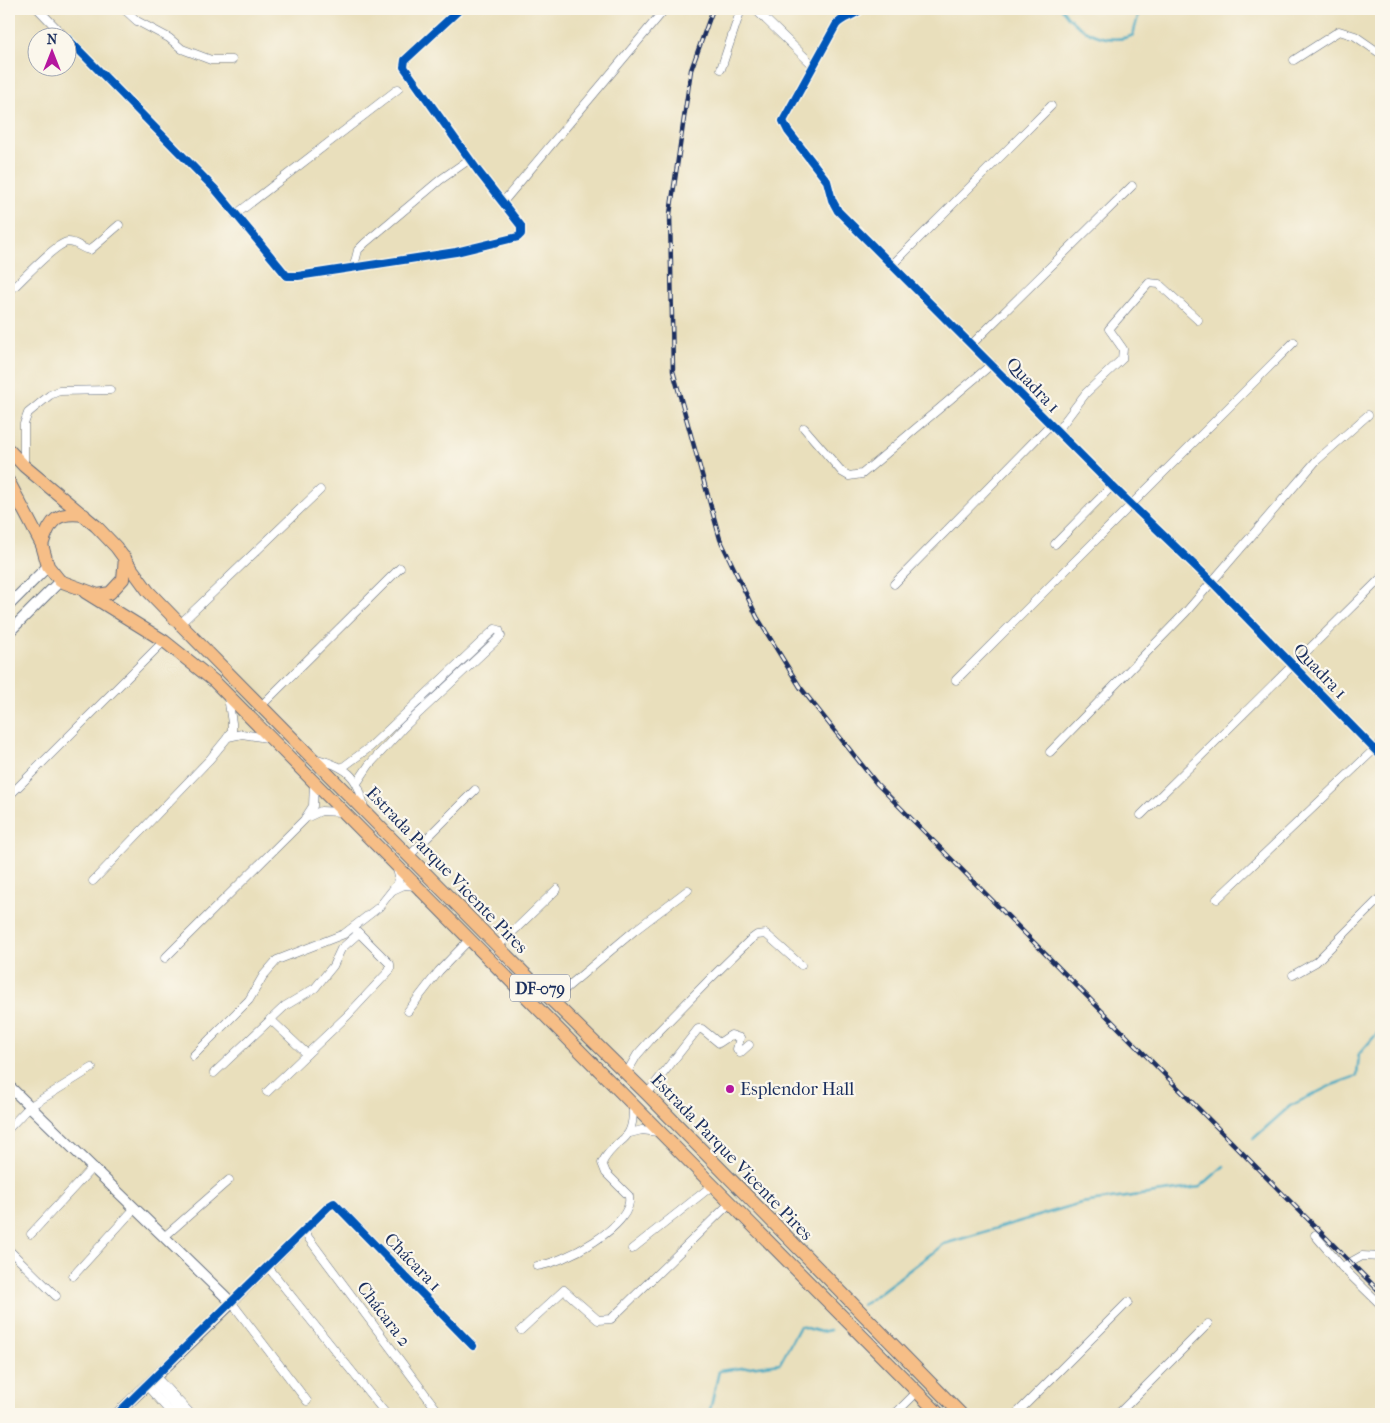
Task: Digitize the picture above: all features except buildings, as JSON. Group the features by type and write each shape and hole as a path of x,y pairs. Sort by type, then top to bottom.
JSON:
{"main road":[{"name":"DF-079","path":"9,450 24,466 84,515 125,558 125,570 117,587 110,593 98,595 85,592 60,581 48,566 42,545 9,482"},
{"path":"42,545 49,526 54,520 70,513 84,515"},
{"name":"Estrada Parque Vicente Pires","path":"125,558 148,591 180,624 647,1094 960,1414"},
{"name":"Estrada Parque Vicente Pires","path":"85,592 164,641 196,665 939,1414"},
{"path":"480,951 489,946 498,946 494,965"}],"street":[{"path":"38,9 57,28"},
{"path":"124,9 137,21 169,38 182,50 211,60 232,60"},
{"path":"78,49 208,181 287,276 298,276 456,252 518,238 522,232 521,226 470,159 403,64 460,9"},
{"path":"503,202 665,9"},
{"path":"721,69 741,9"},
{"name":"Quadra 1","path":"861,9 840,20 784,117 784,125 828,181 832,200 838,211 1112,486 1212,582 1381,756"},
{"path":"758,12 813,66"},
{"path":"1294,60 1339,31 1355,36 1381,54"},
{"path":"235,215 398,89"},
{"path":"892,264 1051,106"},
{"path":"354,266 356,254 364,244 440,180 470,159"},
{"path":"972,344 1132,186"},
{"path":"9,288 14,287 62,243 73,242 82,248 90,250 119,225"},
{"path":"1058,430 1086,393 1123,356 1123,349 1111,334 1110,327 1149,283 1159,284 1198,320"},
{"path":"956,680 1294,342"},
{"path":"804,428 842,472 849,476 862,474 992,364"},
{"path":"24,466 24,424 28,413 50,395 59,392 110,390"},
{"path":"1050,752 1212,582 1316,461 1368,415"},
{"path":"894,584 1051,424"},
{"path":"1055,544 1112,486"},
{"path":"180,624 320,490"},
{"path":"9,605 48,566"},
{"path":"261,706 400,568"},
{"path":"1141,815 1381,578"},
{"path":"9,632 60,581"},
{"path":"344,767 401,724 442,685 495,629 499,630 502,636 442,685"},
{"path":"9,796 164,641"},
{"path":"93,881 210,759 228,737 232,731 232,723 228,697"},
{"path":"357,783 401,724"},
{"path":"228,737 242,734 267,738"},
{"path":"1216,899 1381,743"},
{"path":"370,747 379,755"},
{"path":"312,757 344,767 357,783 363,797 364,810"},
{"path":"165,958 304,820 313,806 314,784"},
{"path":"410,855 475,790"},
{"path":"304,820 321,811 340,812"},
{"path":"214,1073 293,999 308,994 315,988 333,966 341,949 356,930 393,890 399,877 398,870"},
{"path":"393,890 404,885 416,886"},
{"path":"498,946 557,889"},
{"path":"552,1000 634,931 688,890"},
{"path":"1293,974 1316,962 1381,896"},
{"path":"267,1092 390,970 390,964 356,930"},
{"path":"193,1056 249,1000 263,976 277,960 311,945 356,930"},
{"path":"626,1074 637,1055 651,1040 733,956 757,936 766,934 801,965"},
{"path":"408,1011 439,971 468,940"},
{"path":"270,1019 307,1054"},
{"path":"647,1094 698,1030 702,1030 719,1044 731,1035 740,1038 737,1049 740,1053 749,1045"},
{"path":"9,1128 29,1107 92,1068"},
{"path":"9,1086 232,1303 307,1401"},
{"path":"537,1266 561,1261 582,1249 602,1236 627,1210 629,1196 606,1173 602,1163 605,1157 630,1133 634,1120 633,1106"},
{"path":"630,1133 642,1130 658,1132"},
{"path":"31,1234 92,1168"},
{"path":"164,1237 229,1180"},
{"path":"632,1249 713,1185"},
{"name":"Chácara 1","path":"304,1232 334,1203 474,1346"},
{"path":"522,1330 564,1290 598,1320 611,1319 730,1203"},
{"path":"73,1276 135,1208"},
{"path":"117,1414 304,1232"},
{"name":"Chácara 2","path":"304,1232 440,1414"},
{"path":"1315,1235 1342,1267 1381,1305"},
{"path":"9,1250 56,1296"},
{"path":"1342,1267 1362,1256 1381,1257"},
{"path":"268,1267 386,1414"},
{"path":"1016,1414 1128,1302"},
{"path":"1118,1414 1208,1324"},
{"path":"152,1381 172,1414"},
{"path":"152,1381 182,1414"},
{"path":"152,1381 191,1414"},
{"path":"895,1414 917,1392"}],"waterway":[{"path":"1062,9 1068,17 1084,30 1114,39 1133,35 1140,9"},
{"path":"1253,1139 1290,1106 1332,1085 1357,1076 1359,1054 1381,1029"},
{"path":"863,1305 944,1244 1081,1203 1200,1187 1224,1166"},
{"path":"709,1414 719,1371 780,1363 800,1326 821,1332 830,1330"}],"railway":[{"path":"713,9 691,70 670,214 673,371 720,539 757,617 800,687 877,784 1381,1293"}],"cycle path":[{"path":"78,49 215,189 287,276 298,276 456,252 518,237 521,234 521,226 478,171 404,67 405,60 460,9"},
{"path":"861,9 836,25 783,121 788,131 827,181 832,200 838,211 1112,486 1212,582 1381,756"},
{"path":"117,1414 334,1203 473,1346"}],"place":[{"name":"Esplendor Hall","path":"730,1089"}]}
